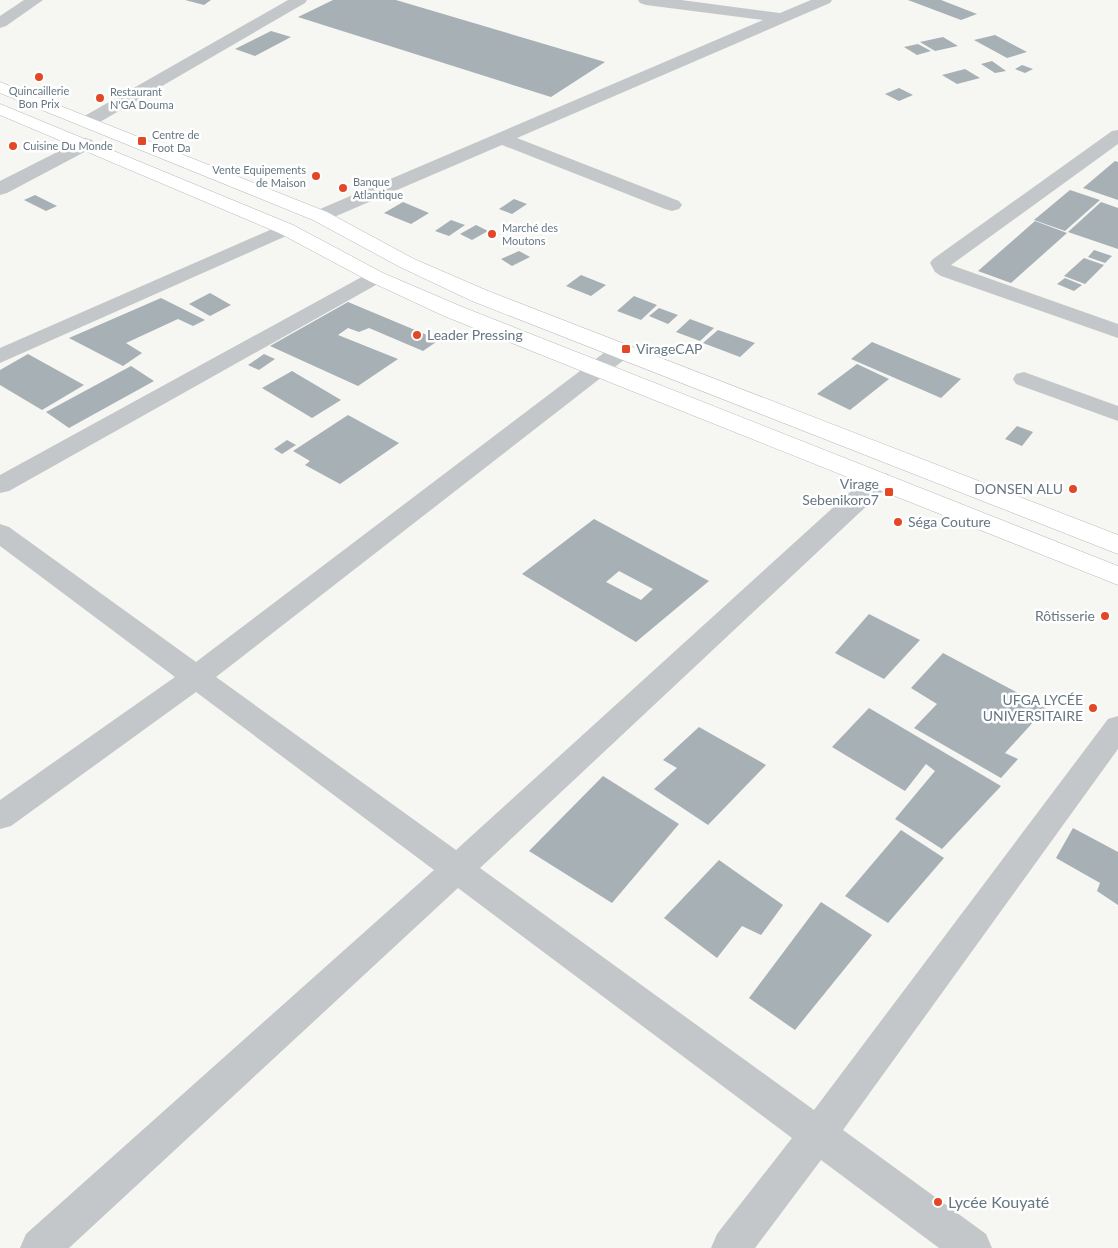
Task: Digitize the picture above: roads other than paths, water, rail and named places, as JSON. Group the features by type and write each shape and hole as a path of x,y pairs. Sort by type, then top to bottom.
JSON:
{"highway":[{"path":"0,87 320,216 407,263 480,296 1118,545"},
{"path":"0,109 286,229 376,277 452,311 1118,576"}],"street":[{"path":"0,23 35,0"},
{"path":"87,122 299,0"},
{"path":"646,0 782,18"},
{"path":"320,216 824,0"},
{"path":"1118,135 940,262 942,268 948,272 1118,331"},
{"path":"501,138 672,205"},
{"path":"0,189 86,144"},
{"path":"0,356 286,229"},
{"path":"0,485 376,277"},
{"path":"0,816 196,677 621,352"},
{"path":"1024,379 1118,414"},
{"path":"40,1248 457,869 879,480"},
{"path":"0,533 972,1248"},
{"path":"731,1248 818,1134 1118,727"}],"place":[{"name":"Quincaillerie Bon Prix","path":"39,77"},
{"name":"Restaurant N'GA Douma","path":"100,98"},
{"name":"Centre de Foot Da","path":"142,141"},
{"name":"Cuisine Du Monde","path":"13,146"},
{"name":"Vente Equipements de Maison","path":"316,176"},
{"name":"Banque Atlantique","path":"343,188"},
{"name":"Marché des Moutons","path":"492,234"},
{"name":"Leader Pressing","path":"417,335"},
{"name":"VirageCAP","path":"626,349"},
{"name":"DONSEN ALU","path":"1073,489"},
{"name":"Virage Sebenikoro7","path":"889,492"},
{"name":"Séga Couture","path":"898,522"},
{"name":"Rôtisserie","path":"1105,616"},
{"name":"UFGA LYCÉE UNIVERSITAIRE","path":"1093,708"},
{"name":"Lycée Kouyaté","path":"938,1202"}]}
